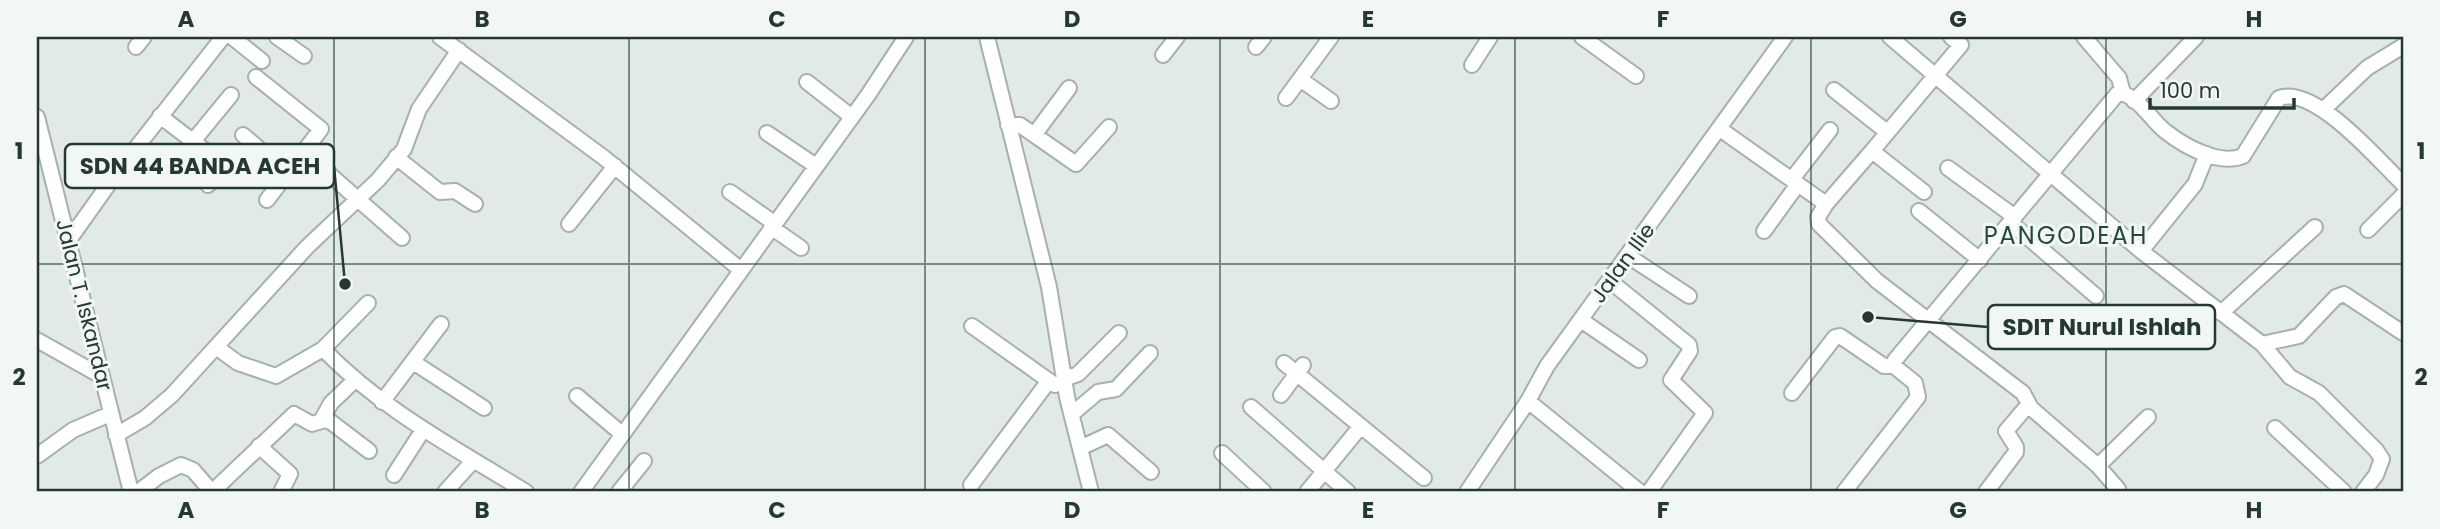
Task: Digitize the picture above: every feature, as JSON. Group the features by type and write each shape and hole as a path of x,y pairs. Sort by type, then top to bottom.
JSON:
{"street":[{"path":"69,240 160,116 223,37"},
{"path":"232,37 262,61"},
{"path":"277,37 304,56"},
{"path":"440,37 615,166 741,270"},
{"path":"581,492 852,117 906,37"},
{"path":"987,37 1049,287 1065,384 1091,492"},
{"path":"1163,55 1177,37"},
{"path":"1286,98 1331,37"},
{"path":"1472,65 1490,37"},
{"path":"1583,37 1636,76"},
{"name":"Jalan Ilie","path":"1475,490 1547,366 1784,37"},
{"path":"1891,37 2141,251 2262,344 2290,377 2319,393 2379,454 2381,466 2363,492"},
{"path":"2084,37 2119,78 2129,97 2165,131 2207,155 2234,160 2243,156 2279,98 2296,96 2324,109 2403,184"},
{"path":"2129,97 2196,37"},
{"path":"1961,40 1936,75 1826,204 1818,217 1819,224 1877,281 2023,393 2028,405 2098,466 2120,491"},
{"path":"2324,109 2367,68 2403,46"},
{"path":"116,435 145,418 172,395 307,247 357,200 396,158 407,142 419,108 459,50"},
{"path":"256,77 321,129 267,200"},
{"path":"1300,79 1331,101"},
{"path":"807,82 852,117"},
{"path":"1034,135 1069,88"},
{"path":"1834,90 1887,132"},
{"path":"1894,366 1927,320 1980,260 2102,111 2118,93 2129,97"},
{"path":"194,141 231,95"},
{"path":"160,116 220,162 220,170 208,185"},
{"name":"Jalan T. Iskandar","path":"37,117 131,492"},
{"path":"1008,125 1020,125 1076,164 1109,127"},
{"path":"1720,129 1826,204"},
{"path":"1764,231 1830,130"},
{"path":"767,133 816,166"},
{"path":"243,135 286,172"},
{"path":"303,151 402,238"},
{"path":"1872,151 1924,192"},
{"path":"2141,251 2195,184 2207,155"},
{"path":"396,158 440,192 455,191 475,204"},
{"path":"569,223 615,166"},
{"path":"1948,168 2012,220 2096,296"},
{"path":"730,192 801,248"},
{"path":"2368,230 2403,195"},
{"path":"1919,211 1980,260"},
{"path":"2221,313 2315,227"},
{"path":"1628,256 1689,296"},
{"path":"1610,281 1689,345 1690,351 1671,380 1705,414 1649,492"},
{"path":"2262,344 2300,336 2336,296 2344,294 2403,332"},
{"path":"216,347 238,363 276,376 323,349 368,303"},
{"path":"1581,320 1639,360"},
{"path":"383,402 441,324"},
{"path":"972,326 1048,382 1065,384 1119,333"},
{"path":"1792,393 1835,337 1840,336 1884,366 1894,366 1915,383 1918,397 1844,492"},
{"path":"37,340 101,376"},
{"path":"323,349 354,381 383,402 423,430 526,492"},
{"path":"1072,414 1098,392 1116,389 1150,354"},
{"path":"413,362 484,408"},
{"path":"1284,363 1300,369 1361,426 1424,478"},
{"path":"1281,395 1300,369"},
{"path":"320,421 331,403 354,381"},
{"path":"971,485 1048,382"},
{"path":"577,396 622,435"},
{"path":"1528,401 1640,492"},
{"path":"1986,492 2016,452 2017,447 2006,431 2028,405"},
{"path":"1251,407 1348,492"},
{"path":"37,456 73,430 110,414"},
{"path":"138,492 159,476 181,465 193,470 212,492 293,414 312,424 320,421 331,422 369,451"},
{"path":"2098,466 2148,417"},
{"path":"1307,492 1361,426"},
{"path":"2275,428 2344,492"},
{"path":"394,475 423,430"},
{"path":"1080,448 1108,435 1151,472"},
{"path":"259,446 290,474 281,492"},
{"path":"1222,453 1264,492"},
{"path":"445,492 473,461"},
{"path":"620,492 644,461"}],"place":[{"name":"SDN 44 BANDA ACEH","path":"345,284"},
{"name":"SDIT Nurul Ishlah","path":"1868,317"}],"district":[{"name":"PANGODEAH","path":"2066,236"}]}
